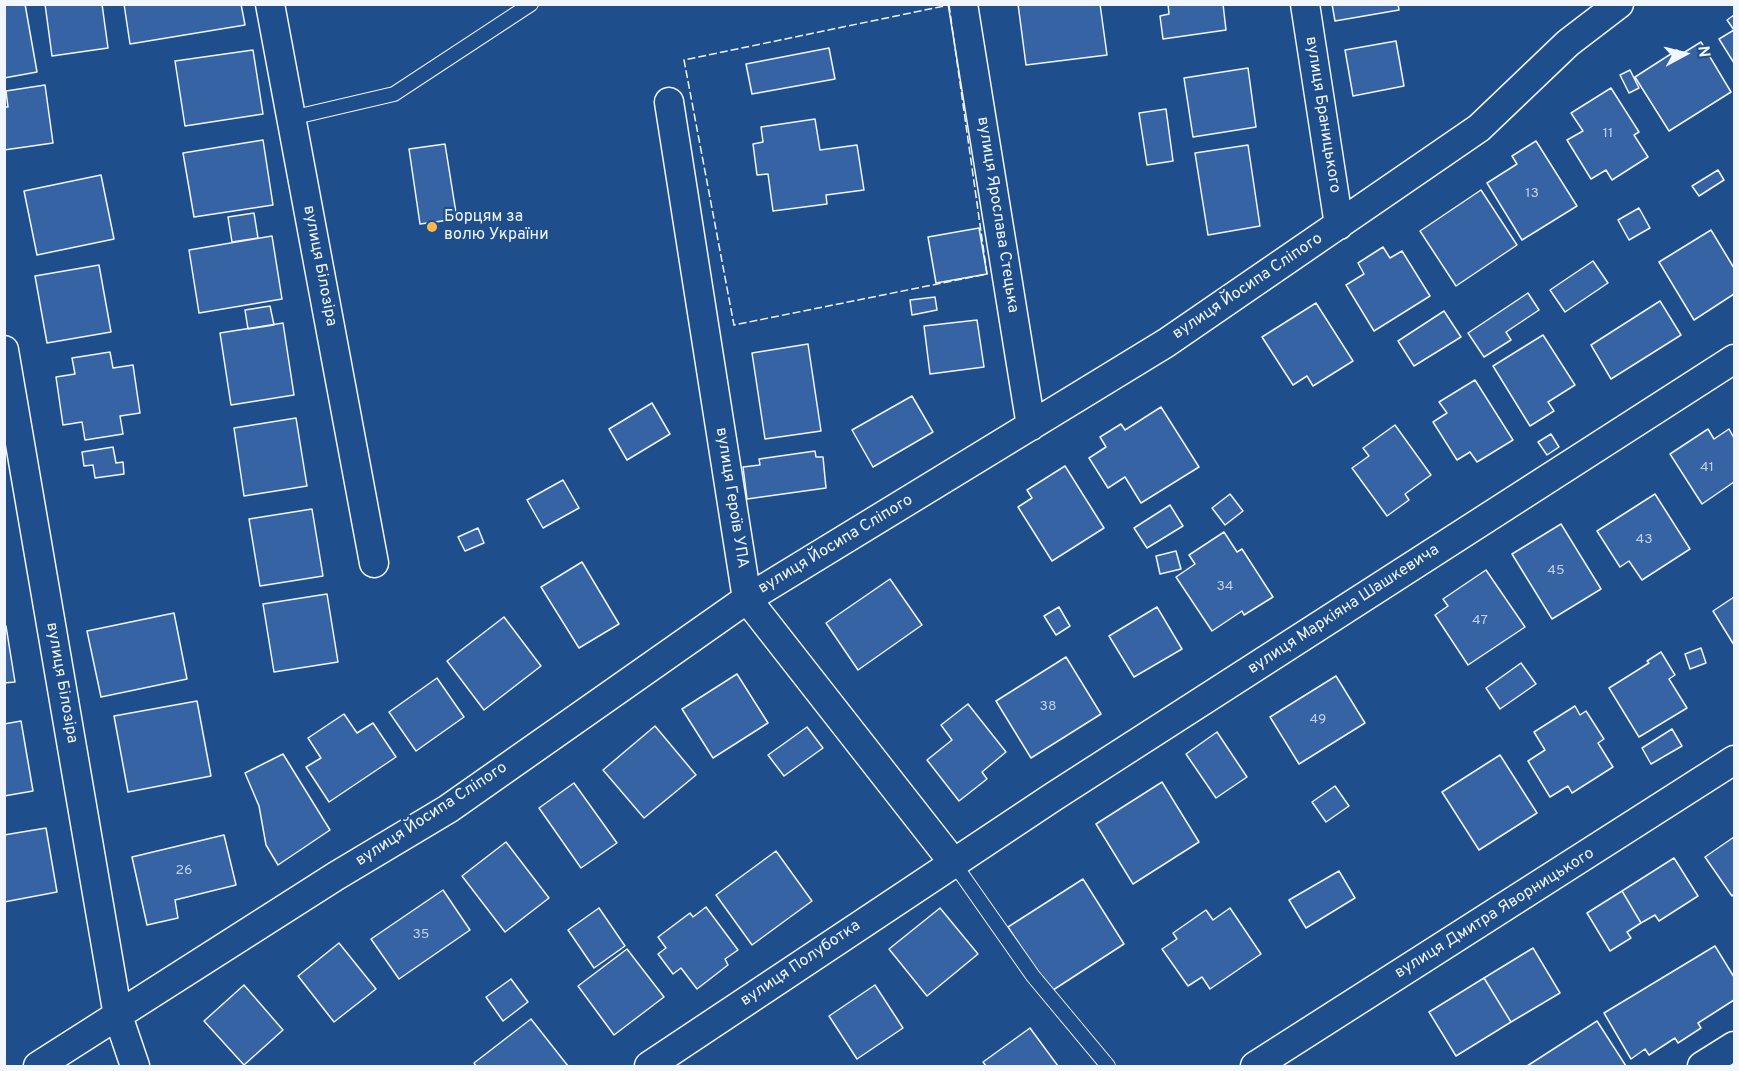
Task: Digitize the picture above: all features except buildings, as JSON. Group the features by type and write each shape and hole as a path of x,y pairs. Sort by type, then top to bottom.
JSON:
{"street":[{"name":"вулиця Білозіра","path":"270,4 374,563"},
{"name":"вулиця Ярослава Стецька","path":"963,4 1031,426"},
{"name":"вулиця Браницького","path":"1305,4 1339,225"},
{"name":"вулиця Йосипа Сліпого","path":"38,1066 336,876 448,809 747,599 1166,343 1479,128 1569,43 1618,5"},
{"name":"вулиця Героїв УПА","path":"669,102 747,599 953,862"},
{"name":"вулиця Білозіра","path":"4,350 13,451 118,1016 135,1066"},
{"name":"вулиця Маркіяна Шашкевича","path":"953,862 1734,359"},
{"name":"вулиця Дмитра Яворницького","path":"1255,1066 1574,865 1734,760"},
{"name":"вулиця Полуботка","path":"649,1066 953,862"},
{"path":"1702,1066 1734,1046"}],"lane":[{"path":"291,117 394,94 531,4"},
{"path":"953,862 1033,976 1108,1066"}],"fence":[{"path":"949,5 987,274 734,325 684,60 949,5"}],"place":[{"name":"Борцям за волю України","path":"432,227"}]}
